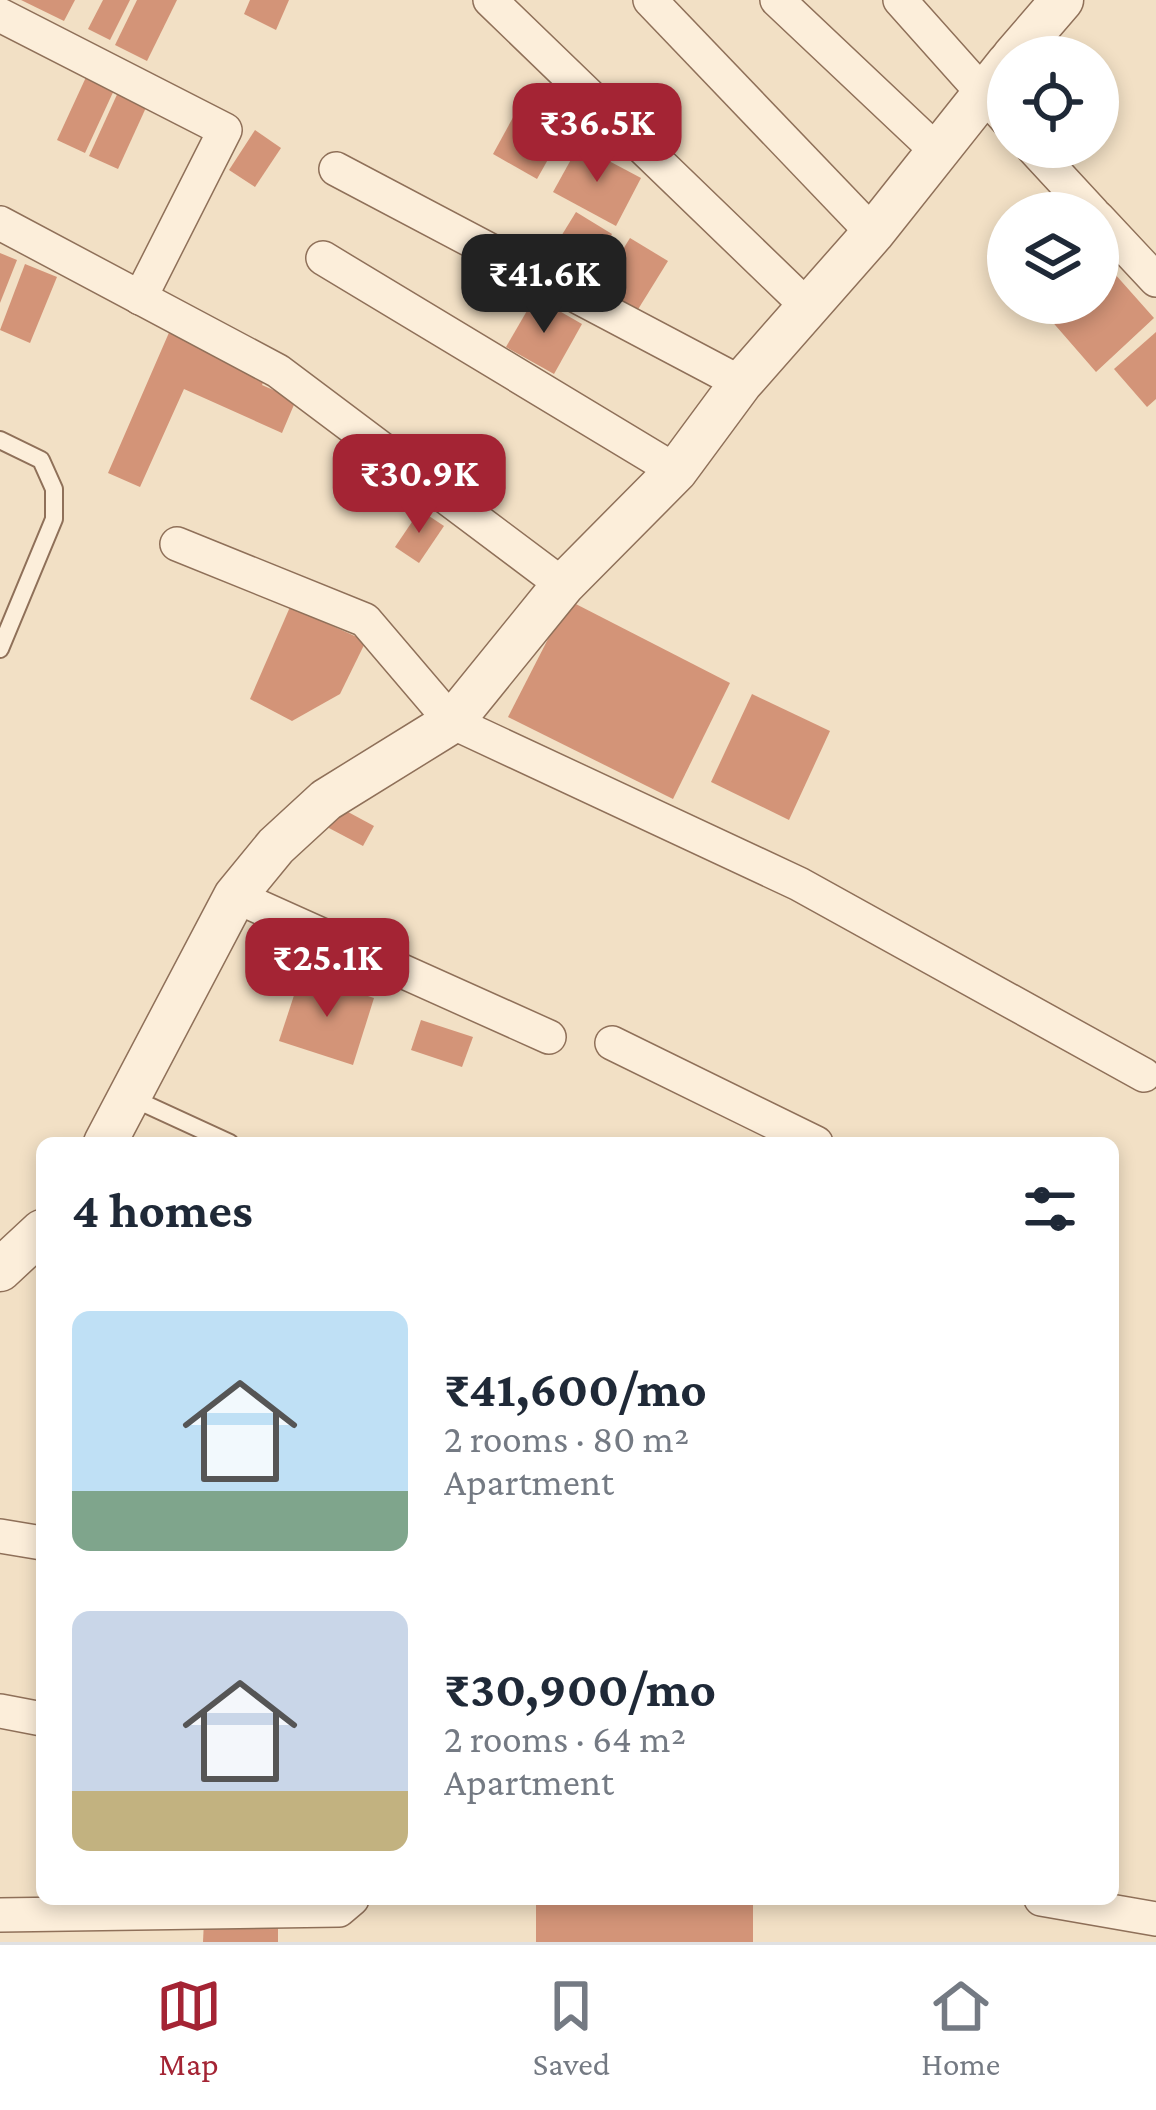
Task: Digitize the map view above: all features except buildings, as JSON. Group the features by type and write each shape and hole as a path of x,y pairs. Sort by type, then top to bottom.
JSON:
{"street":[{"path":"491,0 808,307"},
{"path":"650,0 873,233"},
{"path":"777,0 937,151"},
{"path":"900,0 987,70"},
{"path":"1033,36 1055,2"},
{"path":"0,15 225,130 140,298"},
{"path":"108,1137 235,896 276,846 326,800 452,722 563,585 676,471 742,382 873,233 937,151 987,99"},
{"path":"1052,168 1074,192"},
{"path":"336,169 742,382"},
{"path":"0,223 278,370 563,585"},
{"path":"1119,240 1156,280"},
{"path":"323,258 676,471"},
{"path":"177,544 365,620 452,722 799,884 1144,1076"},
{"path":"235,896 549,1037"},
{"path":"612,1043 804,1137"},
{"path":"0,1270 36,1237"},
{"path":"0,1536 36,1542"},
{"path":"0,1711 36,1718"},
{"path":"0,1915 339,1910 345,1905"},
{"path":"1077,1905 1156,1918"}],"lane":[{"path":"0,440 41,460 54,489 54,519 0,649"},
{"path":"129,1096 217,1137"}]}
